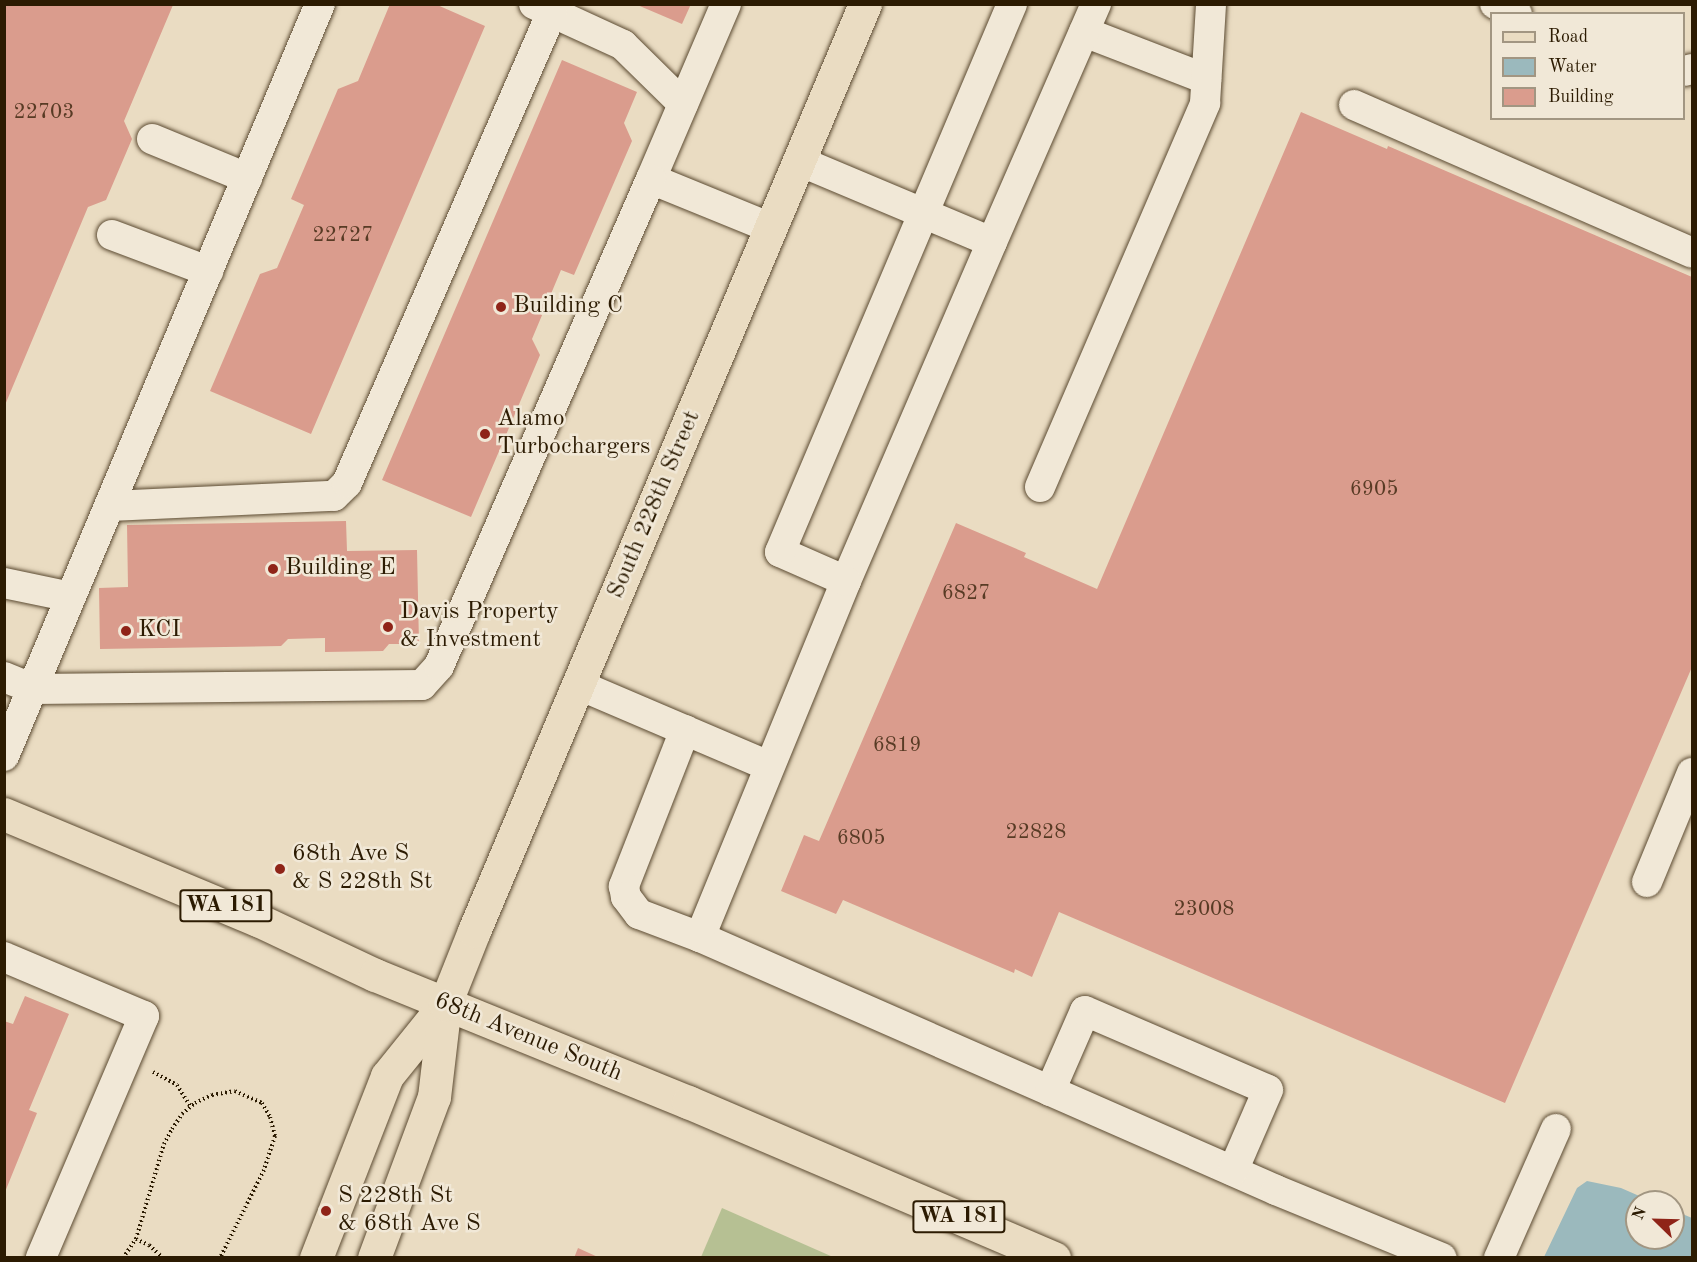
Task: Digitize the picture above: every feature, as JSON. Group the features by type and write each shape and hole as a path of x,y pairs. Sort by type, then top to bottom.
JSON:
{"main road":[{"name":"South 228th Street","path":"374,1257 434,1097 445,1004 865,4"},
{"name":"68th Avenue South","path":"4,814 258,920 375,975 688,1102 1054,1257"},
{"name":"South 228th Street","path":"316,1257 387,1077 445,1004"}],"lane":[{"path":"4,756 320,4"},
{"path":"4,677 33,689 422,685 439,666 726,4"},
{"path":"846,580 780,552 1012,4"},
{"path":"699,937 846,580 1096,4"},
{"path":"1040,487 1205,103 1211,4"},
{"path":"1495,4 1513,12"},
{"path":"110,506 334,496 346,483 543,8 623,45 683,104"},
{"path":"1084,32 1206,79"},
{"path":"1354,105 1692,253"},
{"path":"152,139 247,178"},
{"path":"799,161 992,242"},
{"path":"651,179 771,228"},
{"path":"112,235 208,271"},
{"path":"4,583 71,597"},
{"path":"579,685 769,766"},
{"path":"685,730 624,886 626,897 639,914 699,937 1233,1171 1442,1257"},
{"path":"1647,882 1681,832 1692,773"},
{"path":"4,957 144,1016 41,1257"},
{"path":"1050,1091 1085,1011 1268,1090 1233,1171"},
{"path":"1500,1257 1556,1129"}],"path":[{"path":"125,1060 170,1079 177,1085 191,1107"},
{"path":"123,1257 136,1239 164,1144 182,1114 212,1095 235,1091 262,1103 270,1117 275,1136 264,1170 220,1257"},
{"path":"136,1239 149,1245 162,1257"}],"green space":[{"path":"722,1208 833,1257 701,1257"}],"water":[{"path":"1587,1181 1626,1190 1625,1250 1685,1250 1685,1215 1692,1218 1692,1257 1544,1257 1577,1188"}],"building":[{"path":"390,4 435,4 485,26 311,434 210,391 260,274 277,268 304,205 291,199 338,89 358,81"},
{"path":"635,4 691,4 682,24"},
{"path":"4,5 173,5 124,121 132,139 106,200 88,207 5,405"},
{"name":"Building C","path":"562,60 637,92 624,123 632,141 574,275 561,270 532,339 540,355 471,517 382,480"},
{"path":"1301,112 1387,149 1388,146 1692,277 1692,667 1505,1103 1059,912 1032,977 1015,969 1014,973 843,900 836,914 781,891 804,835 819,841 956,523 1026,553 1024,557 1097,589"},
{"name":"Building E","path":"346,521 347,551 417,550 419,644 389,644 383,651 325,652 325,638 288,639 281,646 100,649 99,588 128,587 127,525"},
{"path":"25,996 69,1014 29,1110 37,1113 5,1192 4,1021 13,1024"},
{"path":"578,1248 600,1258 574,1258"}],"place":[{"name":"Building C","path":"501,307"},
{"name":"Alamo Turbochargers","path":"485,434"},
{"name":"Building E","path":"273,569"},
{"name":"Davis Property & Investment","path":"388,627"},
{"name":"KCI","path":"126,631"},
{"name":"68th Ave S & S 228th St","path":"280,869"},
{"name":"S 228th St & 68th Ave S","path":"326,1211"}]}
